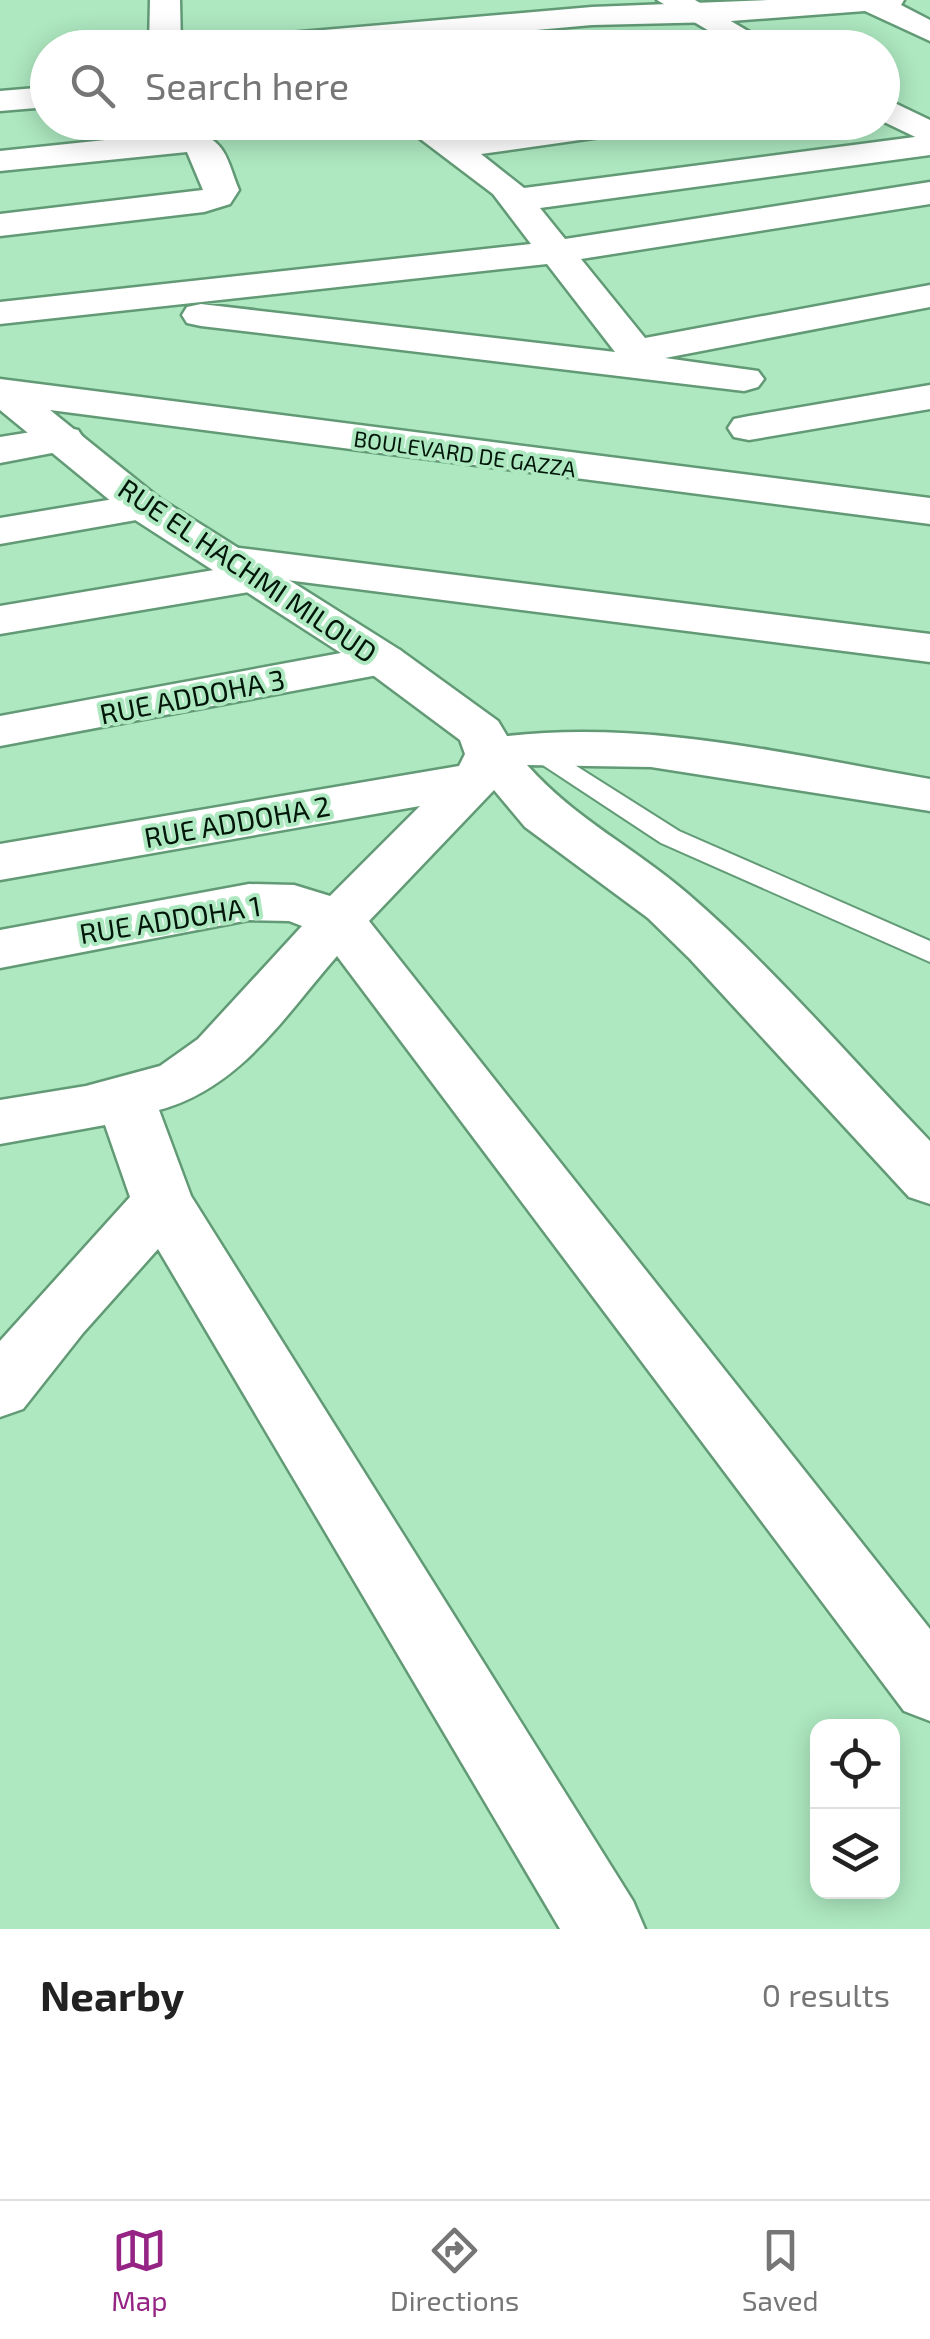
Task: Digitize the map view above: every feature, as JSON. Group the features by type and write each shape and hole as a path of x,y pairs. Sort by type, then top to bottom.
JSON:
{"street":[{"path":"164,0 165,30"},
{"path":"397,30 504,12 880,1 930,32"},
{"path":"682,7 727,30"},
{"path":"0,101 30,98"},
{"path":"900,118 930,134"},
{"path":"439,140 517,200 554,252 644,360"},
{"path":"450,148 507,140"},
{"path":"0,161 192,141 205,147 221,190 218,198 204,201 0,225"},
{"path":"517,200 930,145"},
{"path":"0,314 554,252 930,194"},
{"path":"644,360 730,332 930,296"},
{"path":"124,303 644,360 744,379"},
{"path":"730,332 744,379 750,428 750,490"},
{"name":"RUE EL HACHMI MILOUD","path":"1,391 144,507 383,660 480,732 543,815 667,905 930,1180"},
{"name":"BOULEVARD DE GAZZA","path":"1,391 930,512"},
{"path":"750,428 930,397"},
{"path":"0,450 63,440"},
{"path":"0,531 144,507"},
{"path":"0,620 236,569 632,606 930,648"},
{"name":"RUE ADDOHA 3","path":"0,731 383,660"},
{"name":"RUE ADDOHA 2","path":"0,862 499,760 668,755 930,795"},
{"path":"0,1122 180,1083 218,1054 339,920 499,760"},
{"name":"RUE ADDOHA 1","path":"0,949 250,902 294,903 339,920"},
{"path":"339,920 930,1686"},
{"path":"124,1096 163,1203 605,1929"},
{"path":"0,1389 60,1314 163,1203"}],"lane":[{"path":"499,760 930,952"}]}
